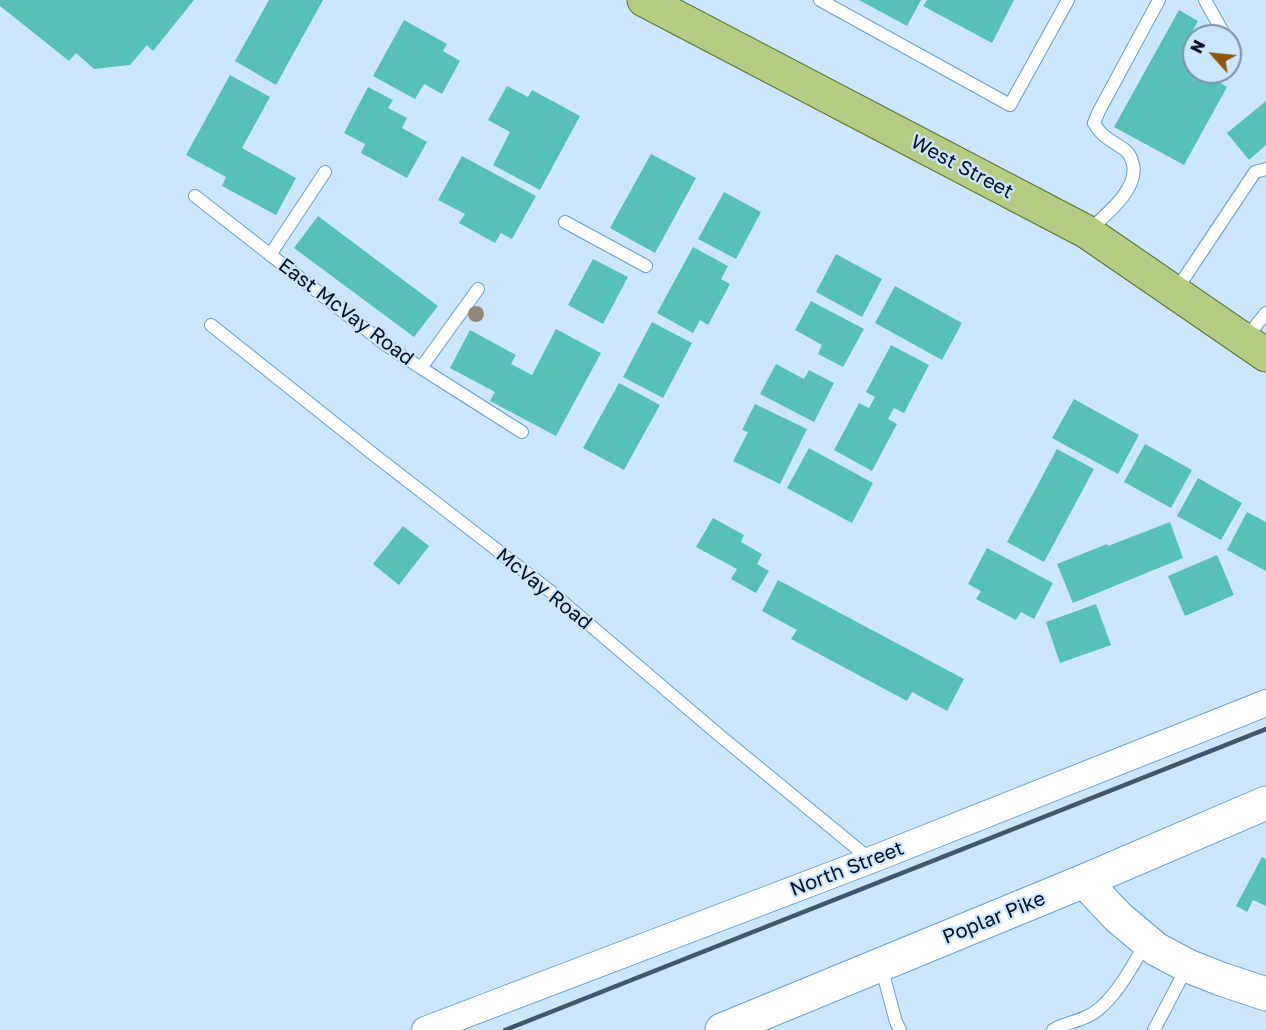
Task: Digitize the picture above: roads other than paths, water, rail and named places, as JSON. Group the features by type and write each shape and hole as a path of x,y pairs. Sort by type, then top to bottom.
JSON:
{"main road":[{"name":"West Street","path":"659,3 1087,232 1255,348"},
{"name":"Poplar Pike","path":"722,1030 1084,881 1266,803"},
{"path":"1084,881 1118,917 1156,950 1188,966 1266,994"}],"street":[{"name":"North Street","path":"425,1030 872,860 1266,703"}],"lane":[{"path":"820,0 1010,105 1068,0"},
{"path":"1087,232 1122,198 1133,179 1133,164 1128,152 1099,133 1094,123 1159,0"},
{"path":"1205,0 1218,24"},
{"path":"1175,293 1256,172 1266,169"},
{"path":"270,255 325,172"},
{"name":"East McVay Road","path":"195,196 386,345 421,368 478,289"},
{"path":"565,222 646,266"},
{"path":"1255,348 1266,313"},
{"name":"McVay Road","path":"211,325 550,591 719,735 872,860"},
{"path":"421,368 522,432"},
{"path":"1053,1030 1090,1016 1109,999 1132,967 1146,941"},
{"path":"881,964 900,1030"},
{"path":"1154,1030 1188,966"}],"railway":[{"path":"505,1030 1266,729"}]}
